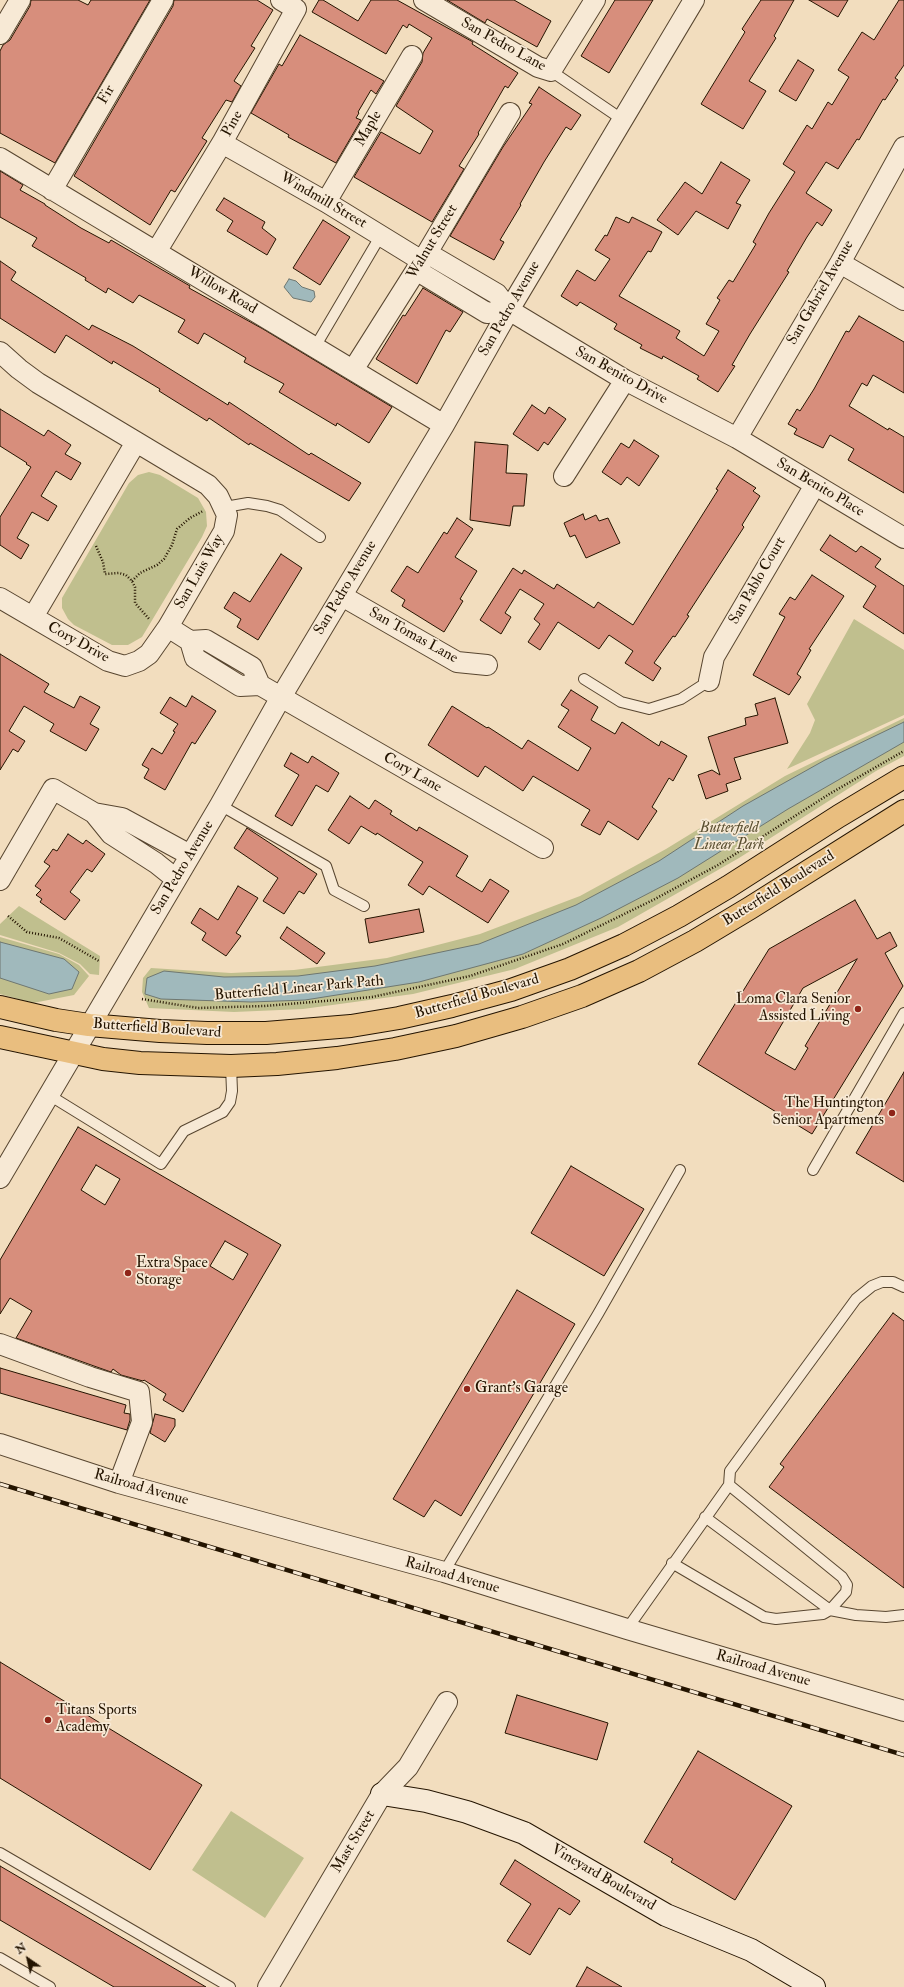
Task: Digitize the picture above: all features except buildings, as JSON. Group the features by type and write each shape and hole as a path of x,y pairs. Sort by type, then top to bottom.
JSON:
{"main road":[{"name":"Butterfield Boulevard","path":"0,1007 56,1020 89,1025 160,1031 266,1033 305,1030 399,1018 510,990 590,960 679,916 904,777"},
{"name":"Butterfield Boulevard","path":"0,1037 73,1054 140,1063 231,1066 292,1063 395,1049 456,1036 522,1017 582,996 639,971 695,941 902,818"}],"street":[{"path":"0,34 20,0"},
{"name":"Fir","path":"52,190 163,0"},
{"name":"Pine","path":"156,252 222,143 296,9 281,0"},
{"name":"San Pedro Lane","path":"424,0 538,67 551,71 595,0"},
{"name":"San Pedro Avenue","path":"0,1178 220,805 281,697 444,425 509,310 694,0"},
{"name":"Maple","path":"326,202 412,56"},
{"name":"Walnut Street","path":"353,370 422,261 510,113"},
{"name":"Windmill Street","path":"222,143 326,202 422,261 496,294 509,310"},
{"name":"San Gabriel Avenue","path":"736,438 840,263 904,147"},
{"name":"Willow Road","path":"0,158 444,425"},
{"path":"840,263 904,300"},
{"name":"San Benito Drive","path":"509,310 625,380 736,438"},
{"path":"0,352 38,383 208,485 225,507"},
{"path":"564,476 625,380"},
{"name":"San Benito Place","path":"736,438 904,538"},
{"path":"33,617 136,442"},
{"name":"San Pablo Court","path":"709,681 714,657 815,484"},
{"name":"San Luis Way","path":"159,624 224,531 227,515 225,507"},
{"name":"San Tomas Lane","path":"342,596 457,662 487,665"},
{"name":"Cory Drive","path":"0,598 108,661 125,666 139,661 149,654 159,624"},
{"path":"159,624 190,641 195,658 240,686 260,685 281,697"},
{"name":"Cory Lane","path":"281,697 543,848"},
{"path":"0,880 53,789 94,813 122,818 190,855"},
{"path":"94,813 111,834 176,879"},
{"path":"0,1344 90,1377 138,1392 142,1422 119,1483"},
{"name":"Railroad Avenue","path":"0,1444 119,1483 444,1572 627,1629 904,1711"},
{"name":"Mast Street","path":"268,1987 382,1794 408,1767 447,1702"},
{"name":"Vineyard Boulevard","path":"382,1794 426,1800 467,1812 524,1833 666,1915 751,1950 814,1987"}],"lane":[{"path":"551,71 623,120"},
{"path":"315,347 381,235"},
{"path":"225,507 248,503 280,510 320,537"},
{"path":"584,679 621,702 649,709 681,699 709,681"},
{"path":"220,805 326,866 334,890 364,906"},
{"path":"813,1170 904,1013"},
{"path":"49,1095 161,1164 184,1131 223,1112 230,1102 232,1091 231,1066"},
{"path":"444,1572 598,1314 680,1170"},
{"path":"627,1629 729,1484 730,1471 856,1299 872,1286 882,1282 893,1282 904,1287"},
{"path":"672,1563 764,1617 776,1619 815,1617 823,1614 830,1610 846,1592 847,1585 842,1577 729,1484"},
{"path":"705,1517 830,1610 856,1616 886,1617 904,1615"},
{"path":"0,1853 230,1987"},
{"path":"0,1958 43,1985"}],"path":[{"path":"132,580 140,573 157,565 164,559 172,545 176,528 203,511"},
{"path":"95,544 103,562 105,574 119,573 126,575 132,580 135,587 135,603 159,624"},
{"name":"Butterfield Linear Park Path","path":"142,999 198,1008 264,1006 372,997 470,976 563,944 655,899 718,864 831,793 904,751"},
{"path":"8,916 27,932 59,938 99,961"}],"green space":[{"path":"149,472 160,475 198,498 206,512 207,526 202,537 142,637 128,645 112,645 74,625 68,619 62,608 62,598 129,483 138,475"},
{"path":"854,619 904,650 904,715 787,769 810,733 815,720 807,704"},
{"name":"Butterfield Linear Park","path":"904,718 904,756 876,771 739,858 618,927 515,969 413,994 303,1009 234,1012 149,1008 142,992 143,978 151,968 231,973 294,970 387,958 480,934 580,896 666,849 785,776"},
{"path":"19,906 100,956 99,975 90,974 80,964 59,953 0,935 0,924"},
{"path":"0,937 59,954 79,965 89,976 74,995 33,1003 0,994"},
{"path":"231,1811 304,1858 265,1918 192,1870"}],"water":[{"path":"289,279 296,281 302,287 314,291 315,297 311,302 293,298 284,287"},
{"path":"904,722 904,742 788,809 678,878 601,918 523,954 419,982 305,1000 251,1002 161,999 145,994 147,978 164,971 224,977 298,976 375,966 479,944 576,905 659,861 743,806 825,760"},
{"path":"0,942 64,959 79,972 72,989 49,994 0,978"}],"railway":[{"path":"0,1484 904,1755"}],"place":[{"name":"Loma Clara Senior Assisted Living","path":"858,1009"},
{"name":"The Huntington Senior Apartments","path":"892,1113"},
{"name":"Extra Space Storage","path":"128,1273"},
{"name":"Grant's Garage","path":"467,1389"},
{"name":"Titans Sports Academy","path":"48,1720"}]}
